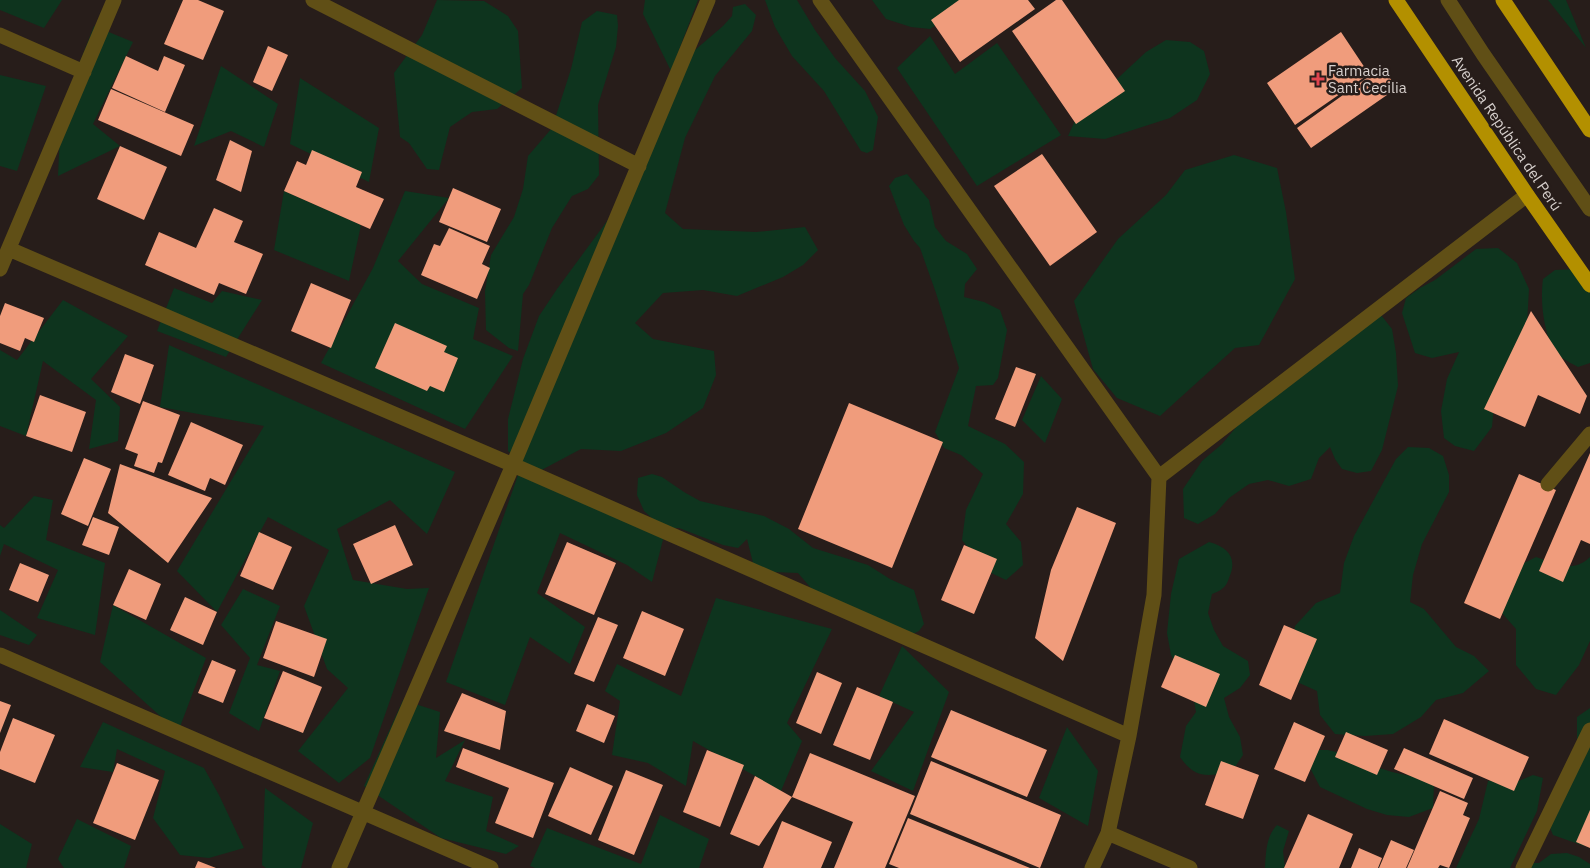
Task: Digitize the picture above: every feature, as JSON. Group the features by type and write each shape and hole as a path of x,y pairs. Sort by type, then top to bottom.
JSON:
{"highway":[{"name":"Avenida República del Perú","path":"1396,0 1526,195 1590,285"},
{"path":"1503,0 1590,130"}],"street":[{"path":"0,270 114,0"},
{"path":"312,0 639,166"},
{"path":"339,868 513,465 708,0"},
{"path":"820,0 1160,477 1154,595 1129,736 1108,833 1092,868"},
{"path":"1448,0 1590,209"},
{"path":"0,35 84,72"},
{"path":"1160,477 1526,195"},
{"path":"8,249 513,465 1129,736"},
{"path":"1548,484 1590,434"},
{"path":"0,655 492,868"},
{"path":"1523,868 1590,730"},
{"path":"1108,833 1190,868"}],"green space":[{"path":"0,0 62,0 44,28 0,10"},
{"path":"437,0 484,1 508,16 518,31 522,88 497,109 472,112 450,127 439,170 427,169 409,143 400,137 394,73 422,35"},
{"path":"645,0 698,0 671,71 643,14"},
{"path":"765,0 797,0 835,58 865,91 878,117 873,150 867,153 861,151 824,91 792,56 775,27"},
{"path":"872,0 989,0 955,13 930,29 911,27 886,19"},
{"path":"1548,0 1566,0 1586,48"},
{"path":"745,4 756,15 752,31 715,76 685,138 665,213 683,229 756,232 805,227 818,250 803,265 783,277 737,296 703,290 663,293 635,323 653,339 714,351 716,375 703,408 666,433 621,451 581,449 534,474 508,451 508,419 523,359 539,316 624,198 688,56 723,26 732,16 733,7"},
{"path":"597,11 617,15 618,26 616,47 598,105 599,175 588,189 572,196 552,228 529,285 523,294 518,351 509,348 486,330 485,291 491,255 514,217 523,189 528,156 552,128 571,69 582,22"},
{"path":"94,26 133,42 93,124 120,146 58,176 61,110"},
{"path":"930,36 955,74 997,43 1061,135 977,186 897,68"},
{"path":"1166,40 1190,42 1204,51 1210,74 1197,100 1170,118 1105,139 1068,136 1082,105 1104,91 1146,52"},
{"path":"221,66 278,104 264,147 231,131 194,146"},
{"path":"0,75 46,86 17,171 0,166"},
{"path":"300,78 379,128 369,182 290,144"},
{"path":"1234,155 1277,168 1286,212 1295,279 1259,345 1235,348 1160,416 1117,398 1093,369 1074,301 1118,239 1166,195 1185,170"},
{"path":"907,174 929,200 935,227 946,241 967,254 977,269 965,284 964,297 984,302 1000,310 1007,330 998,378 993,385 976,386 968,426 1005,444 1024,462 1023,494 1006,524 1021,542 1023,565 1006,580 987,571 962,540 966,510 983,474 961,455 944,448 935,432 959,368 920,248 904,225 889,186 895,178"},
{"path":"284,191 361,225 349,281 274,250"},
{"path":"405,191 449,198 398,261 422,284 479,308 473,339 513,356 465,429 321,363 373,268"},
{"path":"1498,248 1517,263 1529,289 1527,324 1494,406 1492,427 1474,451 1455,446 1444,438 1441,411 1447,379 1459,352 1432,358 1415,353 1402,313 1406,298 1435,280 1476,249"},
{"path":"1577,269 1590,285 1590,363 1578,367 1561,357 1550,341 1544,320 1542,298 1543,279 1555,270"},
{"path":"174,288 212,303 222,291 262,300 226,357 157,331"},
{"path":"63,300 128,336 91,379 120,407 118,441 89,449 96,400 43,361 26,436 0,426 0,350 17,360"},
{"path":"1381,315 1392,329 1398,386 1382,450 1371,471 1357,473 1342,469 1330,447 1319,458 1311,479 1289,486 1268,480 1249,484 1229,498 1215,514 1198,524 1184,518 1183,489 1202,461 1222,444 1243,419"},
{"path":"169,345 455,472 427,534 390,500 337,529 353,580 407,589 429,588 370,758 339,783 298,751 348,688 327,669 304,606 329,550 268,517 217,612 177,571 264,426 160,407"},
{"path":"1041,376 1062,399 1045,443 1022,420"},
{"path":"1408,447 1429,448 1443,456 1449,475 1449,492 1422,544 1413,575 1410,602 1424,609 1456,647 1474,656 1489,671 1463,693 1436,700 1421,717 1393,734 1365,736 1335,734 1320,715 1317,691 1295,681 1291,660 1295,626 1316,603 1340,593 1344,563 1354,536 1396,459"},
{"path":"652,474 662,477 700,501 764,516 789,529 813,548 868,565 890,579 914,590 924,624 919,631 898,641 816,594 798,573 773,572 754,567 747,539 738,548 723,545 679,528 663,528 644,511 637,495 638,478"},
{"path":"518,475 664,536 652,582 627,565 560,533 537,593 585,627 570,664 530,637 505,705 446,682"},
{"path":"34,496 53,500 46,540 105,563 95,635 37,618 58,570 4,544 0,556 0,525 4,528"},
{"path":"1209,542 1216,544 1230,554 1232,571 1226,585 1221,590 1212,594 1208,613 1214,630 1223,646 1248,661 1250,675 1240,688 1224,698 1229,717 1240,737 1243,755 1231,773 1208,775 1197,773 1180,757 1186,726 1196,712 1192,690 1171,655 1167,633 1171,594 1179,559"},
{"path":"1536,557 1557,565 1570,566 1577,565 1590,557 1590,641 1579,665 1556,695 1536,689 1516,665 1516,629 1494,604 1512,569"},
{"path":"243,589 280,606 257,665 280,671 259,731 229,713 250,658 221,625"},
{"path":"716,598 832,629 787,723 802,741 778,798 755,776 693,741 686,786 648,763 612,755 620,701 605,691 617,664 681,696"},
{"path":"113,605 206,658 178,732 100,662"},
{"path":"0,610 37,635 29,645 0,635"},
{"path":"902,646 949,692 913,791 871,771 914,712 879,696"},
{"path":"403,700 440,712 436,758 465,740 445,781 493,797 486,831 519,846 506,854 441,838 364,786"},
{"path":"1590,708 1590,837 1584,846 1553,835 1544,813 1577,747 1577,717"},
{"path":"103,722 204,768 244,848 209,858 180,855 153,818 165,771 117,749 113,772 80,767"},
{"path":"1067,727 1098,771 1088,826 1039,798"},
{"path":"1313,750 1328,750 1340,753 1354,760 1434,784 1433,808 1409,817 1387,815 1367,809 1320,787 1308,764"},
{"path":"1533,775 1543,778 1537,811 1510,868 1456,868 1479,819 1488,781 1502,778 1516,782"},
{"path":"265,788 313,823 301,868 266,868 262,865"},
{"path":"660,815 709,839 699,868 535,868 530,866 547,828 641,864"},
{"path":"77,819 131,846 124,868 64,868 58,859"},
{"path":"0,824 32,844 26,868 0,868"},
{"path":"1277,825 1289,831 1283,851 1285,868 1265,868 1269,840"},
{"path":"1567,853 1579,857 1590,864 1590,868 1524,868 1534,863 1539,863 1551,854"}],"building":[{"path":"183,0 198,0 224,11 203,60 164,44"},
{"path":"959,0 1028,0 1035,9 960,62 931,20"},
{"path":"1056,0 1062,0 1125,91 1076,124 1012,31"},
{"name":"Farmacia Sant Cecilia","path":"1341,32 1369,74 1295,125 1267,83"},
{"path":"268,46 288,55 272,91 253,82"},
{"path":"126,56 158,71 164,56 185,65 165,112 112,88"},
{"path":"1382,67 1397,88 1311,148 1297,128"},
{"path":"111,89 194,125 181,156 98,120"},
{"path":"230,140 252,151 241,192 216,180"},
{"path":"120,146 167,167 144,220 97,199"},
{"path":"312,150 362,172 356,187 384,199 370,229 284,191 297,161 306,165"},
{"path":"1042,154 1097,232 1050,266 994,186"},
{"path":"453,188 501,209 487,242 439,222"},
{"path":"214,208 243,221 234,242 263,254 246,294 219,283 214,295 145,265 159,232 196,248"},
{"path":"449,228 490,246 482,264 490,268 477,299 421,275 434,244 440,246"},
{"path":"311,283 351,300 331,348 291,331"},
{"path":"5,303 44,318 34,342 25,338 20,351 0,343 0,316"},
{"path":"1531,311 1587,396 1580,414 1538,395 1525,427 1484,409"},
{"path":"395,323 447,346 444,352 458,358 444,392 430,386 427,391 375,368"},
{"path":"125,354 154,365 140,404 111,392"},
{"path":"1016,367 1036,374 1015,427 995,419"},
{"path":"40,395 86,412 72,452 26,436"},
{"path":"143,401 180,415 162,463 158,462 154,473 134,466 138,454 125,449"},
{"path":"849,403 943,442 892,568 798,529"},
{"path":"191,422 243,445 225,485 210,478 205,491 168,475"},
{"path":"1590,453 1590,544 1581,540 1563,582 1539,571"},
{"path":"84,458 111,469 88,526 61,514"},
{"path":"120,464 212,498 168,563 108,513"},
{"path":"1519,474 1556,490 1500,619 1464,603"},
{"path":"1077,507 1116,523 1063,661 1035,638 1051,570"},
{"path":"93,517 119,527 109,555 82,545"},
{"path":"395,525 413,565 371,584 353,544"},
{"path":"259,532 292,547 273,590 240,576"},
{"path":"567,542 616,563 594,615 545,594"},
{"path":"964,545 997,559 974,614 941,600"},
{"path":"20,563 49,575 38,602 9,590"},
{"path":"129,569 161,584 146,620 113,605"},
{"path":"185,597 217,612 203,645 170,630"},
{"path":"642,611 684,629 665,676 623,658"},
{"path":"598,617 618,625 594,682 574,674"},
{"path":"276,621 327,639 314,677 263,658"},
{"path":"1284,625 1317,639 1291,700 1259,685"},
{"path":"1175,655 1220,674 1206,707 1161,687"},
{"path":"212,660 236,670 223,703 198,693"},
{"path":"283,671 322,687 303,733 264,718"},
{"path":"817,672 842,683 821,734 796,723"},
{"path":"857,687 893,702 870,760 833,745"},
{"path":"462,693 506,711 500,750 444,731"},
{"path":"0,701 11,705 0,733"},
{"path":"587,704 615,716 604,743 576,731"},
{"path":"951,710 1047,750 1027,797 931,757"},
{"path":"13,718 55,735 35,783 0,769 0,752"},
{"path":"1444,719 1529,757 1514,791 1429,754"},
{"path":"1294,722 1325,736 1305,782 1274,769"},
{"path":"1346,732 1388,750 1377,775 1335,757"},
{"path":"463,748 554,783 533,838 495,823 509,788 456,767"},
{"path":"1404,748 1473,778 1464,799 1394,769"},
{"path":"707,750 744,765 720,827 683,812"},
{"path":"810,753 915,796 885,868 834,868 853,822 792,797"},
{"path":"931,761 1061,815 1040,868 910,814"},
{"path":"1221,761 1259,775 1243,819 1205,805"},
{"path":"117,763 159,780 135,840 93,823"},
{"path":"570,767 613,786 591,835 548,816"},
{"path":"626,770 663,785 634,855 598,840"},
{"path":"755,776 792,797 759,846 730,834"},
{"path":"1440,791 1468,803 1463,815 1470,818 1449,868 1440,865 1438,868 1407,868"},
{"path":"1590,810 1590,848 1576,842"},
{"path":"1308,814 1353,834 1339,868 1284,868"},
{"path":"908,818 1030,868 899,868 889,864"},
{"path":"782,821 832,842 821,868 763,868"},
{"path":"1391,840 1414,850 1406,868 1379,868"},
{"path":"1359,848 1382,858 1378,868 1351,868"},
{"path":"198,861 216,868 195,868"}],"place":[{"name":"Farmacia Sant Cecilia","path":"1318,79"}]}
